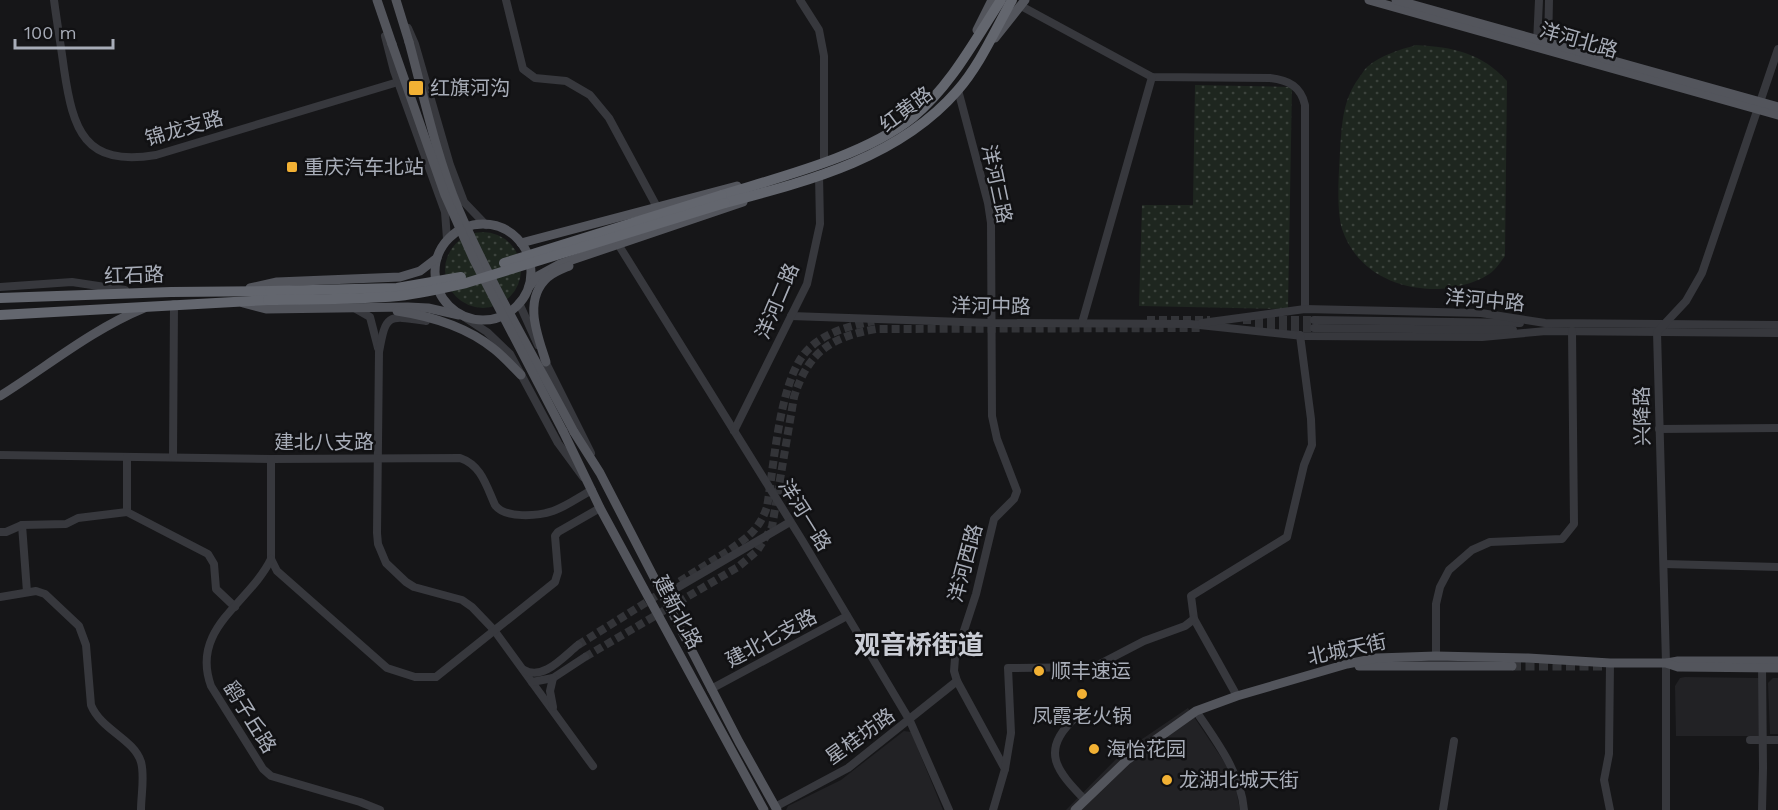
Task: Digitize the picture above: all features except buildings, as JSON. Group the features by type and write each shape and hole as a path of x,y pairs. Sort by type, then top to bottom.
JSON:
{"highway":[{"name":"红黄路","path":"773,185 851,152 912,118 940,90 1001,0"},
{"name":"红黄路","path":"773,185 819,175 855,163 891,145 916,129 958,90 1019,2"},
{"name":"红石路","path":"0,298 144,293 234,296 397,288 465,276 773,185"},
{"name":"红石路","path":"0,315 150,306 234,296"}],"main road":[{"name":"建新北路","path":"376,0 445,195 485,281 563,430 600,508 764,810"},
{"path":"968,51 992,0"},
{"name":"洋河北路","path":"1369,0 1537,42"},
{"name":"洋河北路","path":"1396,0 1760,106 1778,115"},
{"name":"建新北路","path":"396,1 441,160 458,208 505,302 574,432 600,473 711,689 776,808"},
{"name":"洋河北路","path":"1760,106 1778,107"},
{"path":"521,243 718,190 773,185"},
{"path":"234,296 266,309 428,308 474,319 491,319 507,314 519,303 538,276 548,269 726,209 773,185"},
{"path":"461,315 443,300 436,285 434,268 447,240 459,230 476,224 495,225 510,232 521,243 531,267 528,289"},
{"path":"546,362 535,324 534,310 541,285 549,276 593,253"},
{"path":"234,296 277,282 400,277 420,271 437,258"},
{"name":"红石路","path":"0,396 92,334 150,306"},
{"path":"377,308 412,314 446,324 469,334 493,348 521,375"},
{"name":"北城天街","path":"1076,810 1127,760 1196,711 1237,696 1332,668 1377,658 1436,656 1527,658 1610,663 1666,663 1678,667 1762,664 1778,661"},
{"name":"北城天街","path":"1762,664 1778,668"},
{"path":"1332,668 1378,665 1512,666"}],"street":[{"name":"锦龙支路","path":"54,0 68,97 74,122 87,141 98,150 111,155 141,158 156,155 398,82"},
{"path":"376,0 398,82 445,212 447,240"},
{"path":"506,0 523,69 535,78 566,81 590,95 609,118 657,207"},
{"path":"800,0 819,30 824,56 825,162"},
{"path":"1537,42 1539,0"},
{"path":"1548,46 1549,0"},
{"path":"396,1 416,44 450,165 464,202 486,225"},
{"path":"1019,2 1152,77 1270,78 1289,82 1299,90 1305,105 1305,309"},
{"path":"1657,332 1686,301 1702,273 1778,49"},
{"path":"1082,323 1152,77"},
{"name":"洋河三路","path":"958,90 988,203 991,223 992,323"},
{"name":"洋河二路","path":"734,431 807,284 820,224 819,175"},
{"name":"洋河一路","path":"618,244 910,721 949,810"},
{"path":"0,287 72,282 144,293"},
{"path":"519,303 600,473"},
{"path":"173,457 174,304"},
{"path":"354,309 370,318 373,323 379,352"},
{"name":"洋河中路","path":"1190,324 1305,309 1481,313 1572,331 1778,333"},
{"path":"461,315 487,332 510,354 558,443 590,487"},
{"name":"洋河中路","path":"791,316 992,323 1190,324 1300,335 1482,336 1546,327 1666,324 1778,325"},
{"path":"446,324 398,318 388,320 383,328 379,352 378,544 386,562 406,582 414,587 452,596 467,604 494,630 593,766"},
{"name":"洋河西路","path":"992,323 992,416 997,440 1017,491 1014,499 997,513 991,527 976,594 955,658 954,671 957,681 1005,769"},
{"path":"1314,324 1546,327"},
{"path":"1436,656 1436,603 1440,587 1449,570 1472,550 1490,542 1562,539 1574,524 1572,331"},
{"name":"兴降路","path":"1657,332 1666,663 1666,810"},
{"path":"1237,696 1194,619 1191,596 1287,537 1304,465 1312,445 1311,419 1300,335"},
{"path":"1659,429 1778,428"},
{"name":"建北八支路","path":"0,455 271,459 460,458 470,461 480,471 498,510 511,515 555,510 590,487"},
{"path":"127,457 127,512"},
{"path":"271,459 272,559 277,571 387,668 415,677 436,676 555,582 558,572 555,543 558,532 600,508"},
{"path":"0,532 6,532 22,525 66,524 78,518 127,512 208,554 214,564 216,589 235,607"},
{"path":"663,596 790,522"},
{"path":"22,525 27,592"},
{"name":"鹞子丘路","path":"272,559 261,578 215,629 205,659 206,673 211,686 263,769 272,776 380,810"},
{"path":"1664,564 1778,567"},
{"path":"261,578 269,575 284,577"},
{"path":"0,597 36,591 45,594 79,626 86,645 91,705 95,714 136,752 142,764 141,810"},
{"name":"建北七支路","path":"711,689 847,616"},
{"path":"993,810 1010,744 1008,668 1094,667 1144,640 1185,626 1194,619"},
{"path":"523,669 529,673 539,674 578,645"},
{"path":"532,682 553,678 585,657"},
{"path":"1610,663 1610,754 1604,780 1610,810"},
{"path":"1762,664 1762,810"},
{"path":"553,678 550,696 555,714"},
{"name":"星桂坊路","path":"776,808 843,771 910,721 957,681"},
{"path":"1196,711 1229,761 1238,783 1244,810"},
{"path":"1075,718 1064,728 1055,742 1056,759 1059,769 1085,800"},
{"path":"1750,740 1778,740"},
{"path":"1443,810 1454,741"}],"shaded area":[{"path":"1416,45 1466,53 1487,64 1507,81 1505,256 1494,270 1483,278 1468,284 1439,289 1393,282 1368,267 1348,244 1342,229 1339,211 1341,133 1345,107 1351,90 1364,70 1372,63 1390,53"},
{"path":"1195,85 1292,87 1288,309 1139,306 1142,205 1193,205"},
{"path":"476,232 490,232 504,238 515,249 521,263 518,285 510,297 490,308 476,308 462,302 451,291 445,277 445,263 451,249 462,238"},
{"path":"1680,678 1759,678 1759,736 1676,736 1675,686"},
{"path":"1773,678 1778,678 1778,734 1770,734 1768,683"},
{"path":"1188,708 1225,763 1235,784 1240,810 1066,810 1123,752"},
{"path":"904,731 911,732 943,810 786,810 788,806 841,780"}],"tunnel":[{"path":"1147,320 1210,320"},
{"path":"1243,320 1314,320"},
{"path":"578,645 728,551 752,532 767,507 783,406 796,368 804,354 827,336 845,328 874,321"},
{"path":"585,657 738,567 757,551 772,527 794,397 806,369 823,349 834,342 860,332 876,329 1201,328"},
{"path":"1255,328 1314,328"},
{"path":"1512,666 1602,666"}],"place":[{"name":"红旗河沟","path":"416,88"},
{"name":"重庆汽车北站","path":"292,167"},
{"name":"顺丰速运","path":"1039,671"},
{"name":"凤霞老火锅","path":"1082,694"},
{"name":"海怡花园","path":"1094,749"},
{"name":"龙湖北城天街","path":"1167,780"}],"district":[{"name":"观音桥街道","path":"919,645"}]}
